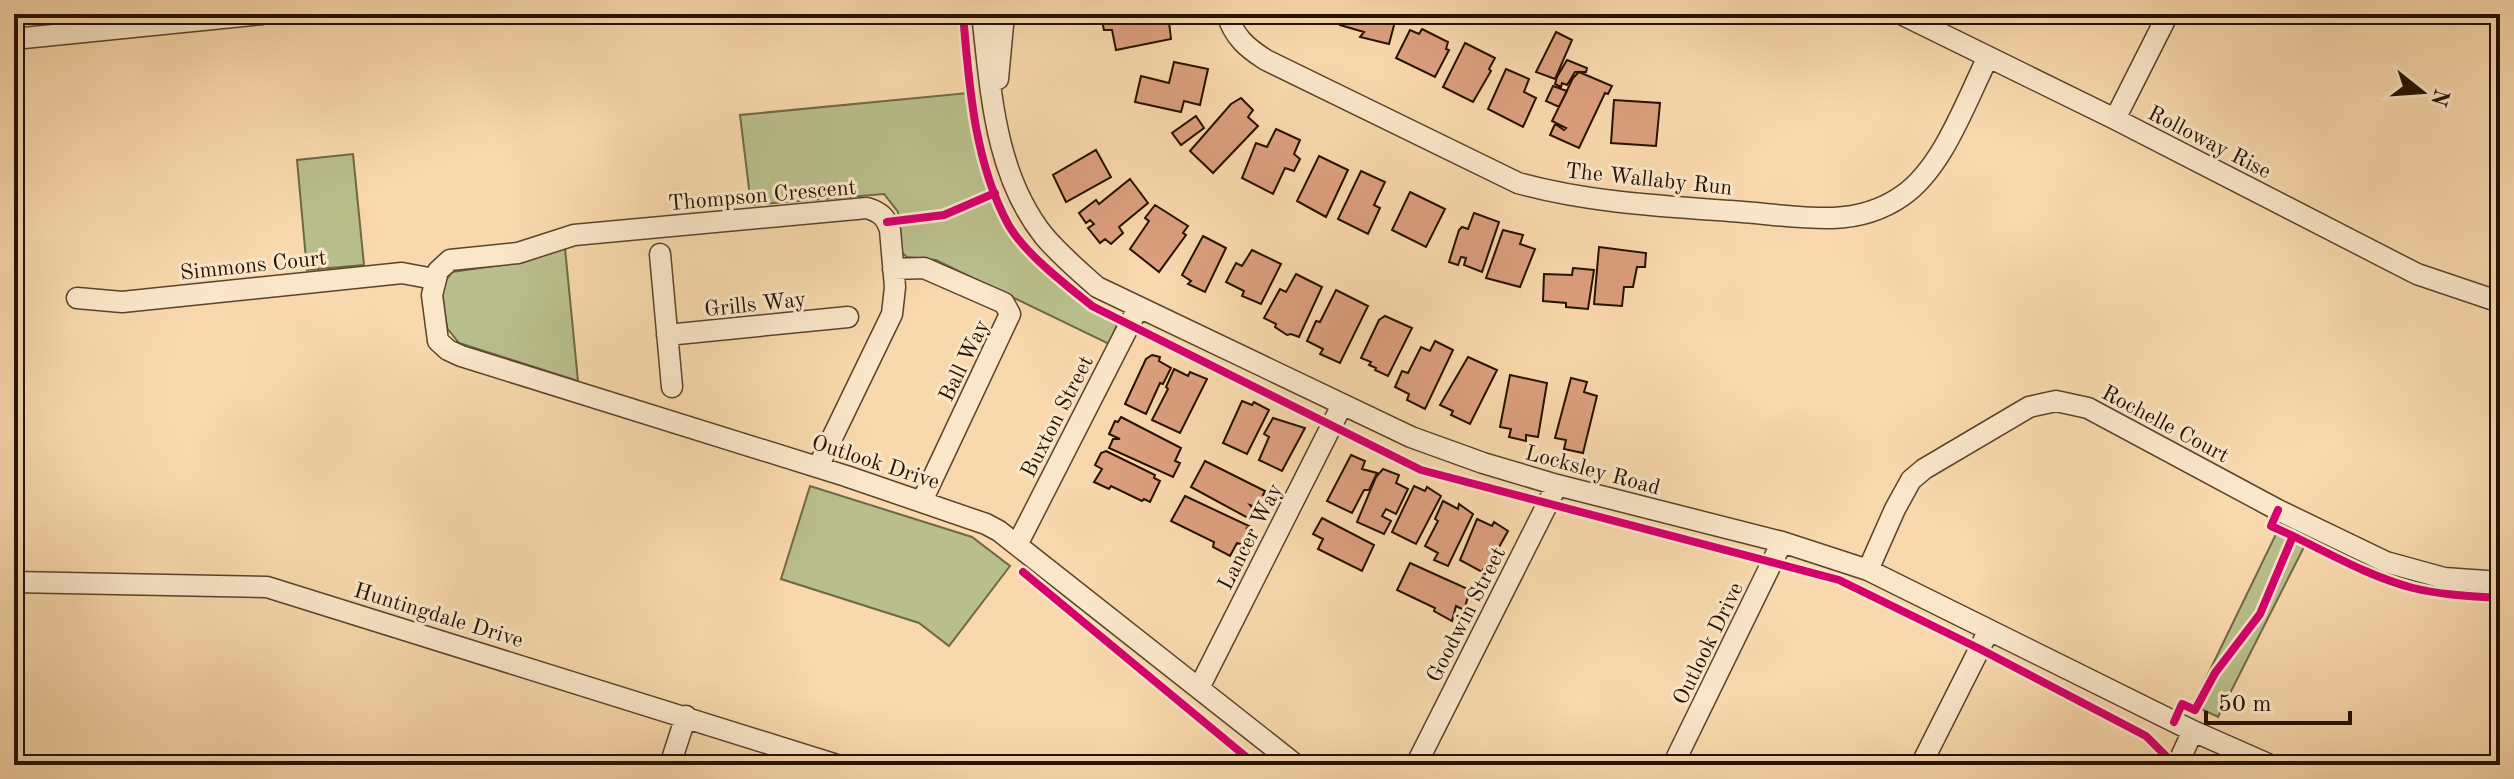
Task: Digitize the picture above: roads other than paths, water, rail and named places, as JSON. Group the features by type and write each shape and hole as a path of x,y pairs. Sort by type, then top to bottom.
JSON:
{"street":[{"path":"14,39 262,14"},
{"name":"Locksley Road","path":"982,14 994,115 1009,172 1043,234 1097,287 1411,437 1557,485 1782,542 1868,570 2193,731 2270,765"},
{"name":"Locksley Road","path":"994,115 1004,14"},
{"name":"The Wallaby Run","path":"1227,14 1232,30 1246,48 1266,60 1518,183 1558,194 1608,202 1834,218 1871,213 1903,196 1927,174 1988,57"},
{"name":"Rolloway Rise","path":"1901,14 2115,119 2417,274 2500,302"},
{"path":"2115,119 2168,14"},
{"name":"Thompson Crescent","path":"434,279 450,260 518,253 574,235 867,208 879,212 887,222 895,301 886,328 818,467"},
{"path":"660,254 672,387"},
{"name":"Ball Way","path":"893,269 924,268 1004,303 1010,314 922,501"},
{"name":"Simmons Court","path":"77,298 122,302 402,273 434,279"},
{"name":"Outlook Drive","path":"434,279 432,295 438,341 448,350 974,518 999,531 1296,765"},
{"name":"Buxton Street","path":"1017,545 1138,308"},
{"name":"Grills Way","path":"667,335 848,317"},
{"name":"Rochelle Court","path":"1868,570 1911,480 1924,469 2029,407 2056,401 2088,408 2278,510 2386,562 2444,578 2500,582"},
{"name":"Lancer Way","path":"1199,688 1342,405"},
{"name":"Goodwin Street","path":"1416,765 1557,485"},
{"name":"Outlook Drive","path":"1673,765 1782,542"},
{"name":"Huntingdale Drive","path":"14,582 267,587 837,765"},
{"path":"1921,765 1989,630"},
{"path":"670,765 686,716"},
{"path":"2177,765 2193,731"}]}
